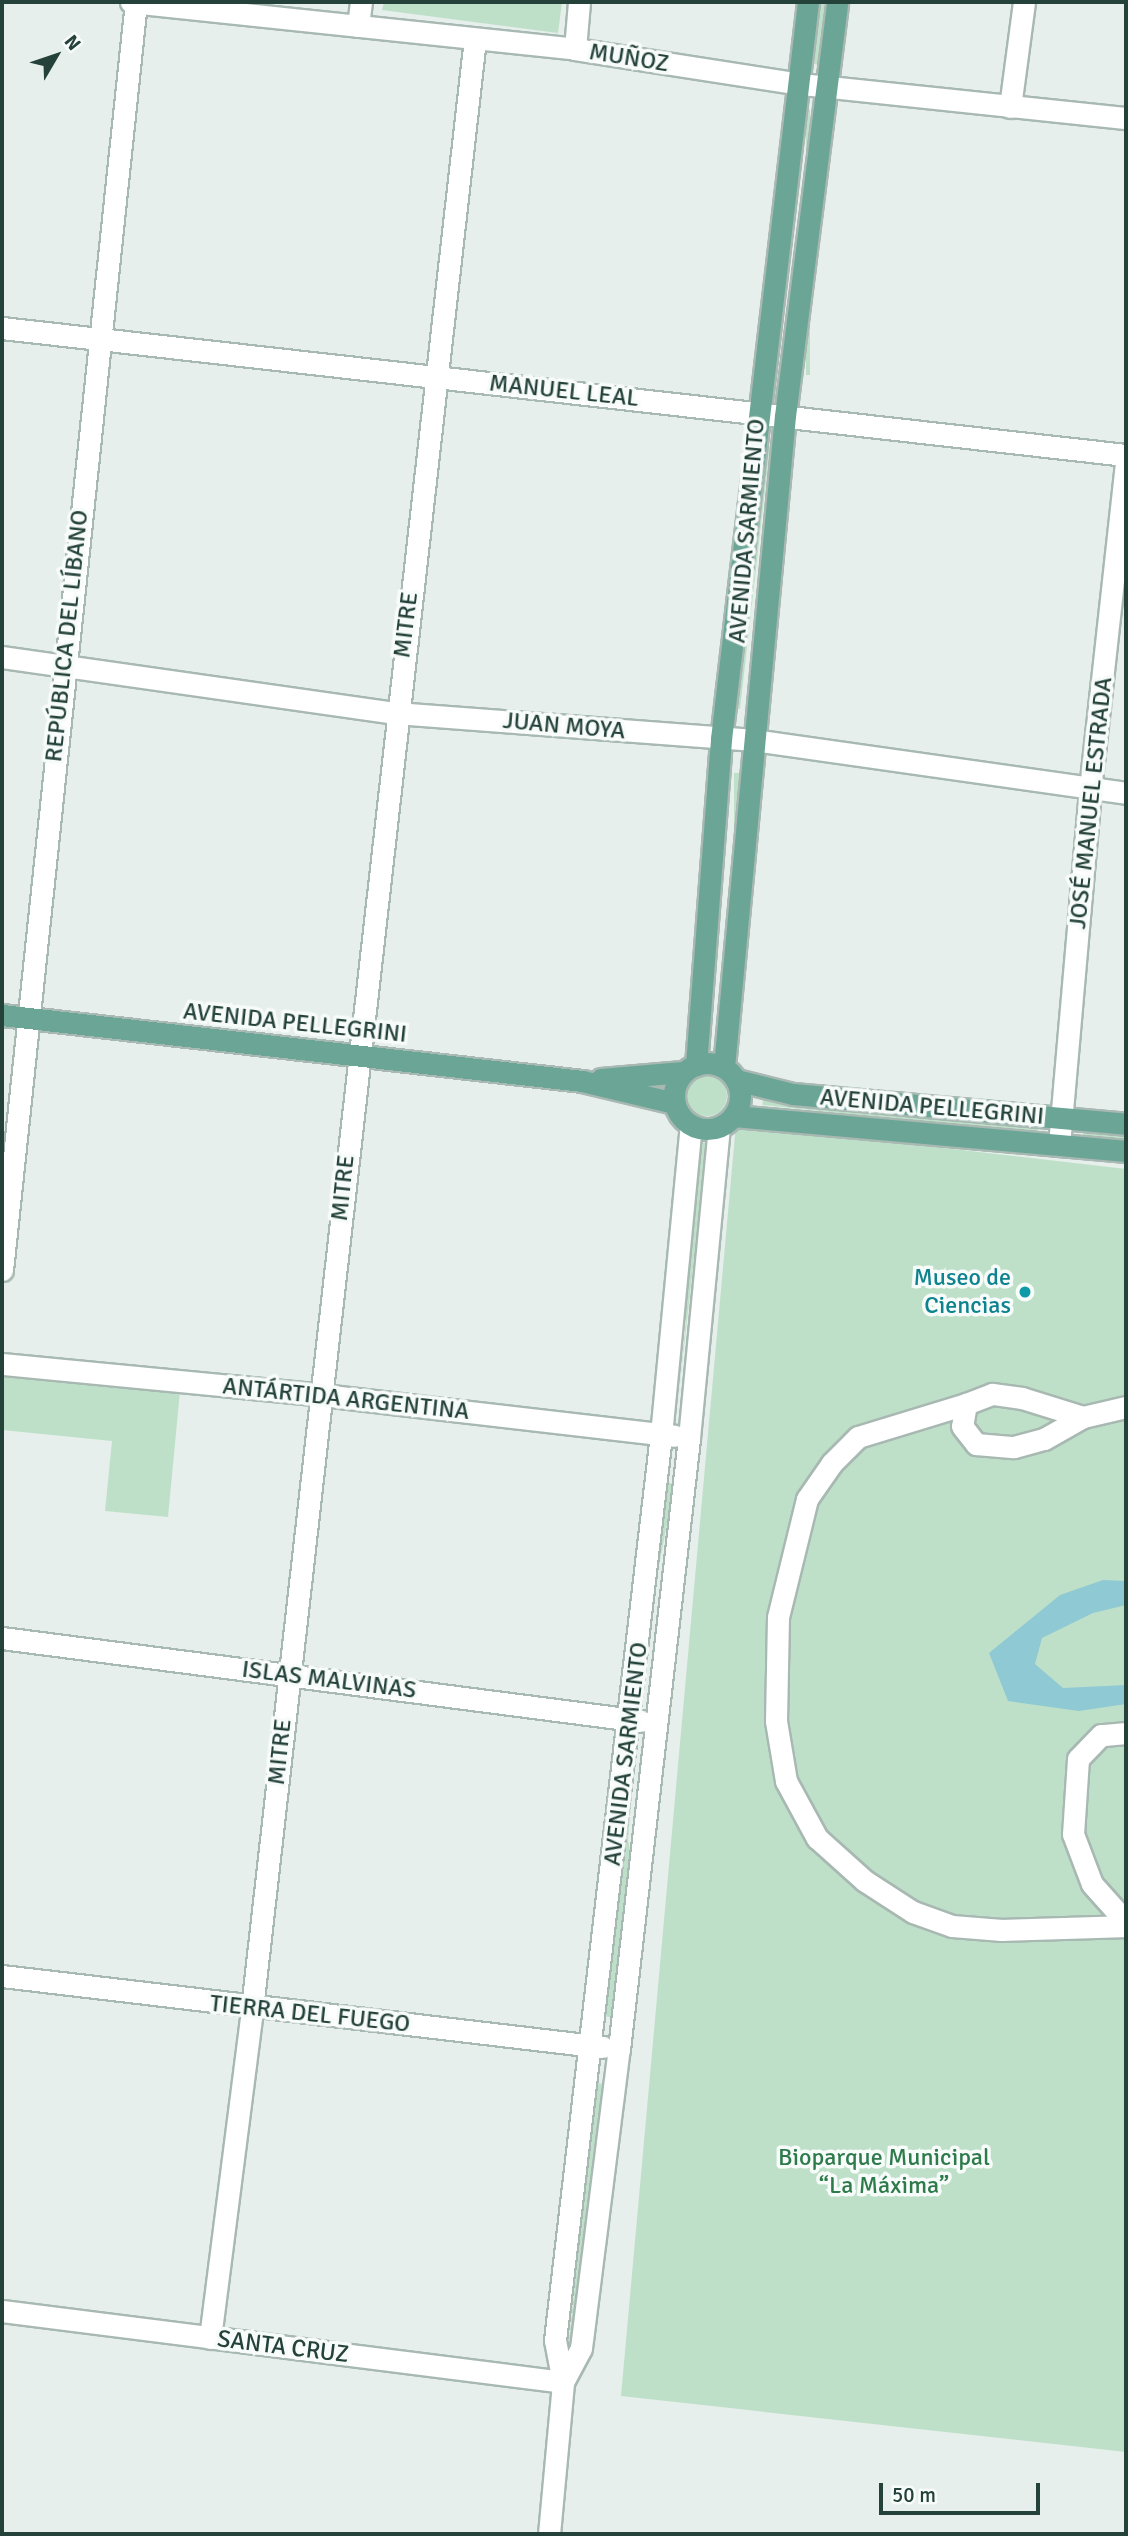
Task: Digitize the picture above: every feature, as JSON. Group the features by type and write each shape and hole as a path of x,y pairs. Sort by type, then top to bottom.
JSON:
{"main road":[{"name":"AVENIDA SARMIENTO","path":"690,1069 721,739 758,412 801,84 808,2"},
{"name":"AVENIDA SARMIENTO","path":"730,1074 754,740 785,416 830,87 837,2"},
{"name":"AVENIDA PELLEGRINI","path":"2,1015 582,1081 674,1103"},
{"name":"AVENIDA PELLEGRINI","path":"582,1081 690,1069"},
{"path":"690,1069 730,1074 740,1095 726,1121 691,1125 674,1103 677,1081 690,1069"},
{"name":"AVENIDA PELLEGRINI","path":"730,1074 793,1094 1062,1116 1126,1124"},
{"name":"AVENIDA PELLEGRINI","path":"726,1121 1126,1151"}],"street":[{"name":"MUÑOZ","path":"134,2 575,49 801,84 1126,118"},
{"name":"REPÚBLICA DEL LÍBANO","path":"2,1270 63,663 134,2"},
{"path":"358,26 360,2"},
{"path":"575,49 579,2"},
{"path":"1010,107 1024,2"},
{"name":"MITRE","path":"210,2338 252,2008 288,1675 323,1395 357,1056 475,39"},
{"name":"MANUEL LEAL","path":"2,328 1126,455"},
{"name":"JOSÉ MANUEL ESTRADA","path":"1059,1145 1090,789 1126,462"},
{"name":"JUAN MOYA","path":"2,657 63,663 396,713 754,740 1126,793"},
{"name":"AVENIDA SARMIENTO","path":"564,2382 581,2348 619,2049 726,1121"},
{"name":"AVENIDA SARMIENTO","path":"549,2534 564,2382 555,2340 661,1435 691,1125"},
{"name":"ANTÁRTIDA ARGENTINA","path":"2,1364 323,1395 689,1438"},
{"path":"1083,1417 1022,1398 992,1394 858,1437 832,1463 807,1499 778,1617 776,1721 786,1781 817,1838 865,1881 913,1912 951,1926 1002,1930 1126,1924"},
{"path":"966,1404 962,1426 976,1444 1014,1447 1044,1439 1083,1417 1126,1407"},
{"name":"ISLAS MALVINAS","path":"2,1637 657,1722"},
{"path":"1126,1733 1101,1735 1078,1759 1073,1834 1093,1884 1126,1924"},
{"name":"TIERRA DEL FUEGO","path":"2,1976 252,2008 619,2049"},
{"name":"SANTA CRUZ","path":"2,2311 564,2382"}],"green space":[{"path":"384,2 562,2 558,33 382,10"},
{"path":"820,2 825,2 818,65 814,64"},
{"path":"806,110 810,110 810,375 806,375"},
{"path":"765,445 770,446 740,709 736,709"},
{"path":"734,773 739,773 739,1051 734,1051"},
{"path":"707,1076 721,1082 727,1096 721,1110 707,1116 693,1110 687,1096 693,1082"},
{"path":"763,1099 1038,1128 1038,1134 762,1105"},
{"name":"Bioparque Municipal “La Máxima”","path":"736,1124 1126,1169 1126,2452 621,2396"},
{"path":"1083,1132 1126,1136 1125,1142 1082,1138"},
{"path":"697,1142 707,1143 678,1401 686,1320 681,1296"},
{"path":"2,1372 180,1391 168,1517 105,1511 112,1441 2,1430"},
{"path":"665,1482 675,1484 636,1685 626,1683"},
{"path":"635,1759 628,1840 633,1864 614,2018 604,2016"},
{"path":"596,2083 606,2084 579,2342 569,2341"}],"water":[{"path":"1103,1580 1126,1581 1126,1605 1093,1613 1042,1638 1035,1664 1063,1688 1126,1685 1126,1704 1079,1711 1008,1701 989,1653 1060,1595"}],"place":[{"name":"Museo de Ciencias","path":"1025,1292"}]}
